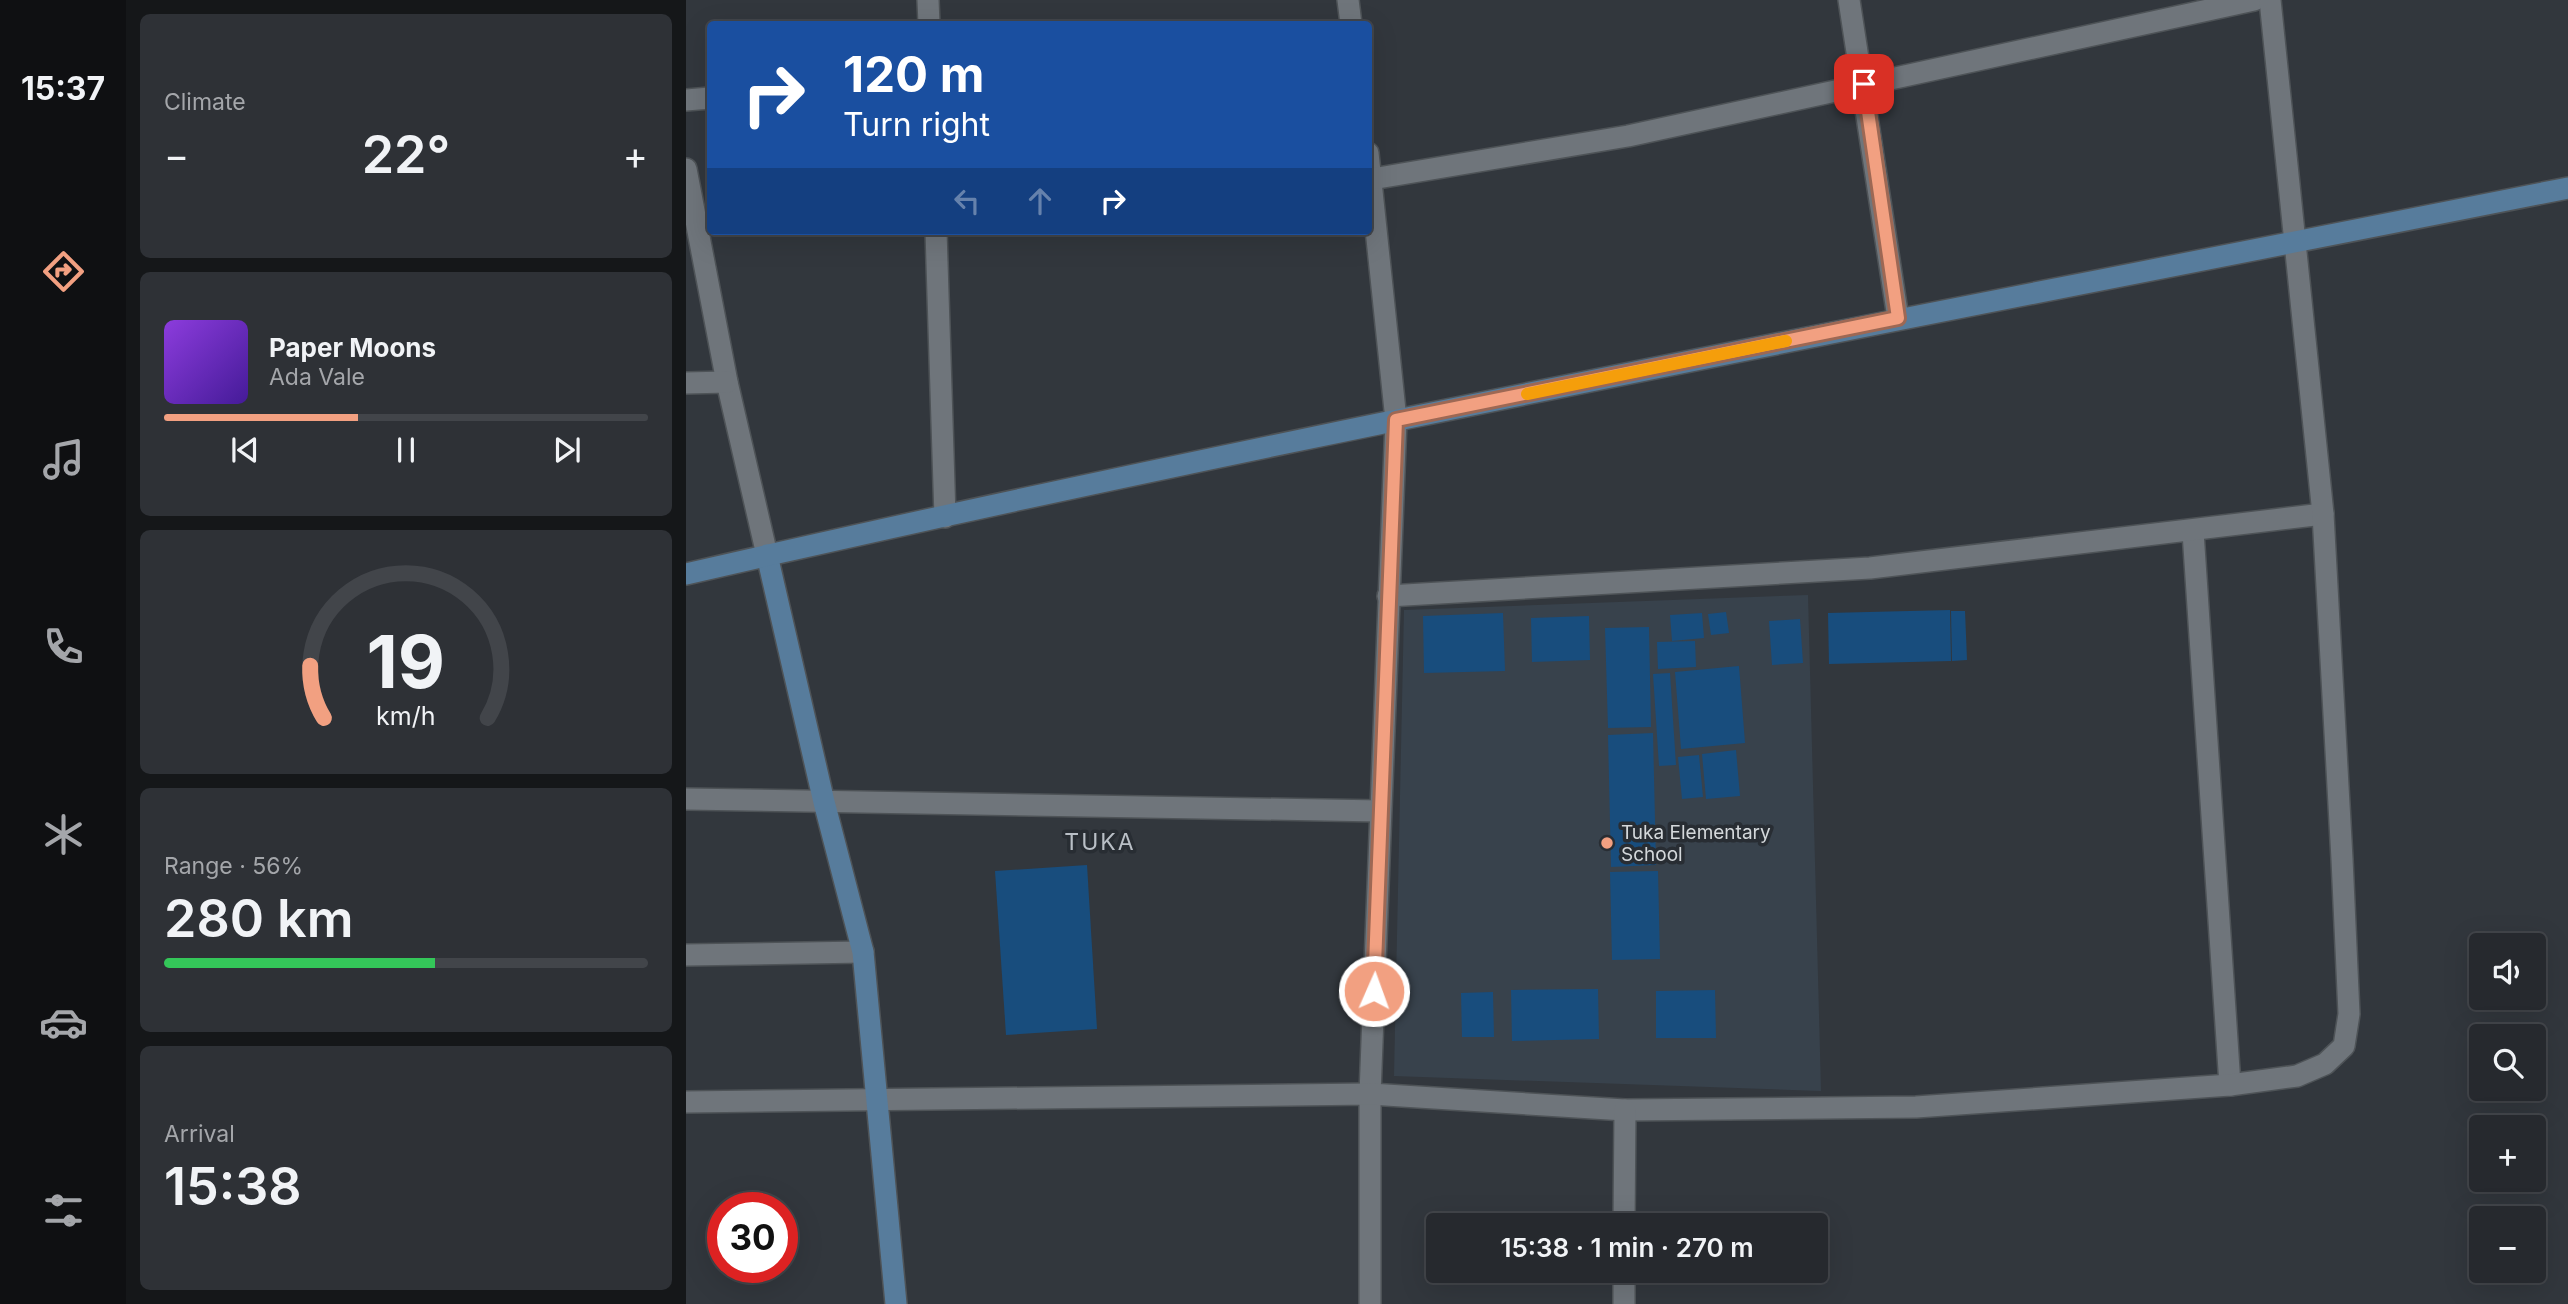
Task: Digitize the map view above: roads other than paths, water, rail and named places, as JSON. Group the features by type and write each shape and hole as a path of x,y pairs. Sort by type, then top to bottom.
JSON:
{"street":[{"path":"928,0 929,21"},
{"path":"1348,0 1351,21"},
{"path":"1849,0 1898,318"},
{"path":"1370,1304 1370,1094 1396,420 1372,179 1628,136 2254,0"},
{"path":"686,1102 1370,1094 1625,1110 1916,1107 2230,1085 2297,1076 2325,1064 2344,1046 2348,1001 2323,514 2270,0"},
{"path":"686,100 707,98"},
{"path":"686,169 727,382 824,803 863,951 896,1304"},
{"path":"686,574 1396,420 1898,318 2568,188"},
{"path":"936,235 945,517"},
{"path":"686,383 727,382"},
{"path":"1388,596 1870,568 2193,532 2323,514"},
{"path":"2193,532 2230,1085"},
{"path":"686,799 1380,811"},
{"path":"686,955 863,951"},
{"path":"1624,1213 1625,1110"},
{"path":"1624,1283 1624,1304"}],"place":[{"name":"Tuka Elementary School","path":"1607,843"}],"district":[{"name":"TUKA","path":"1100,842"}]}
